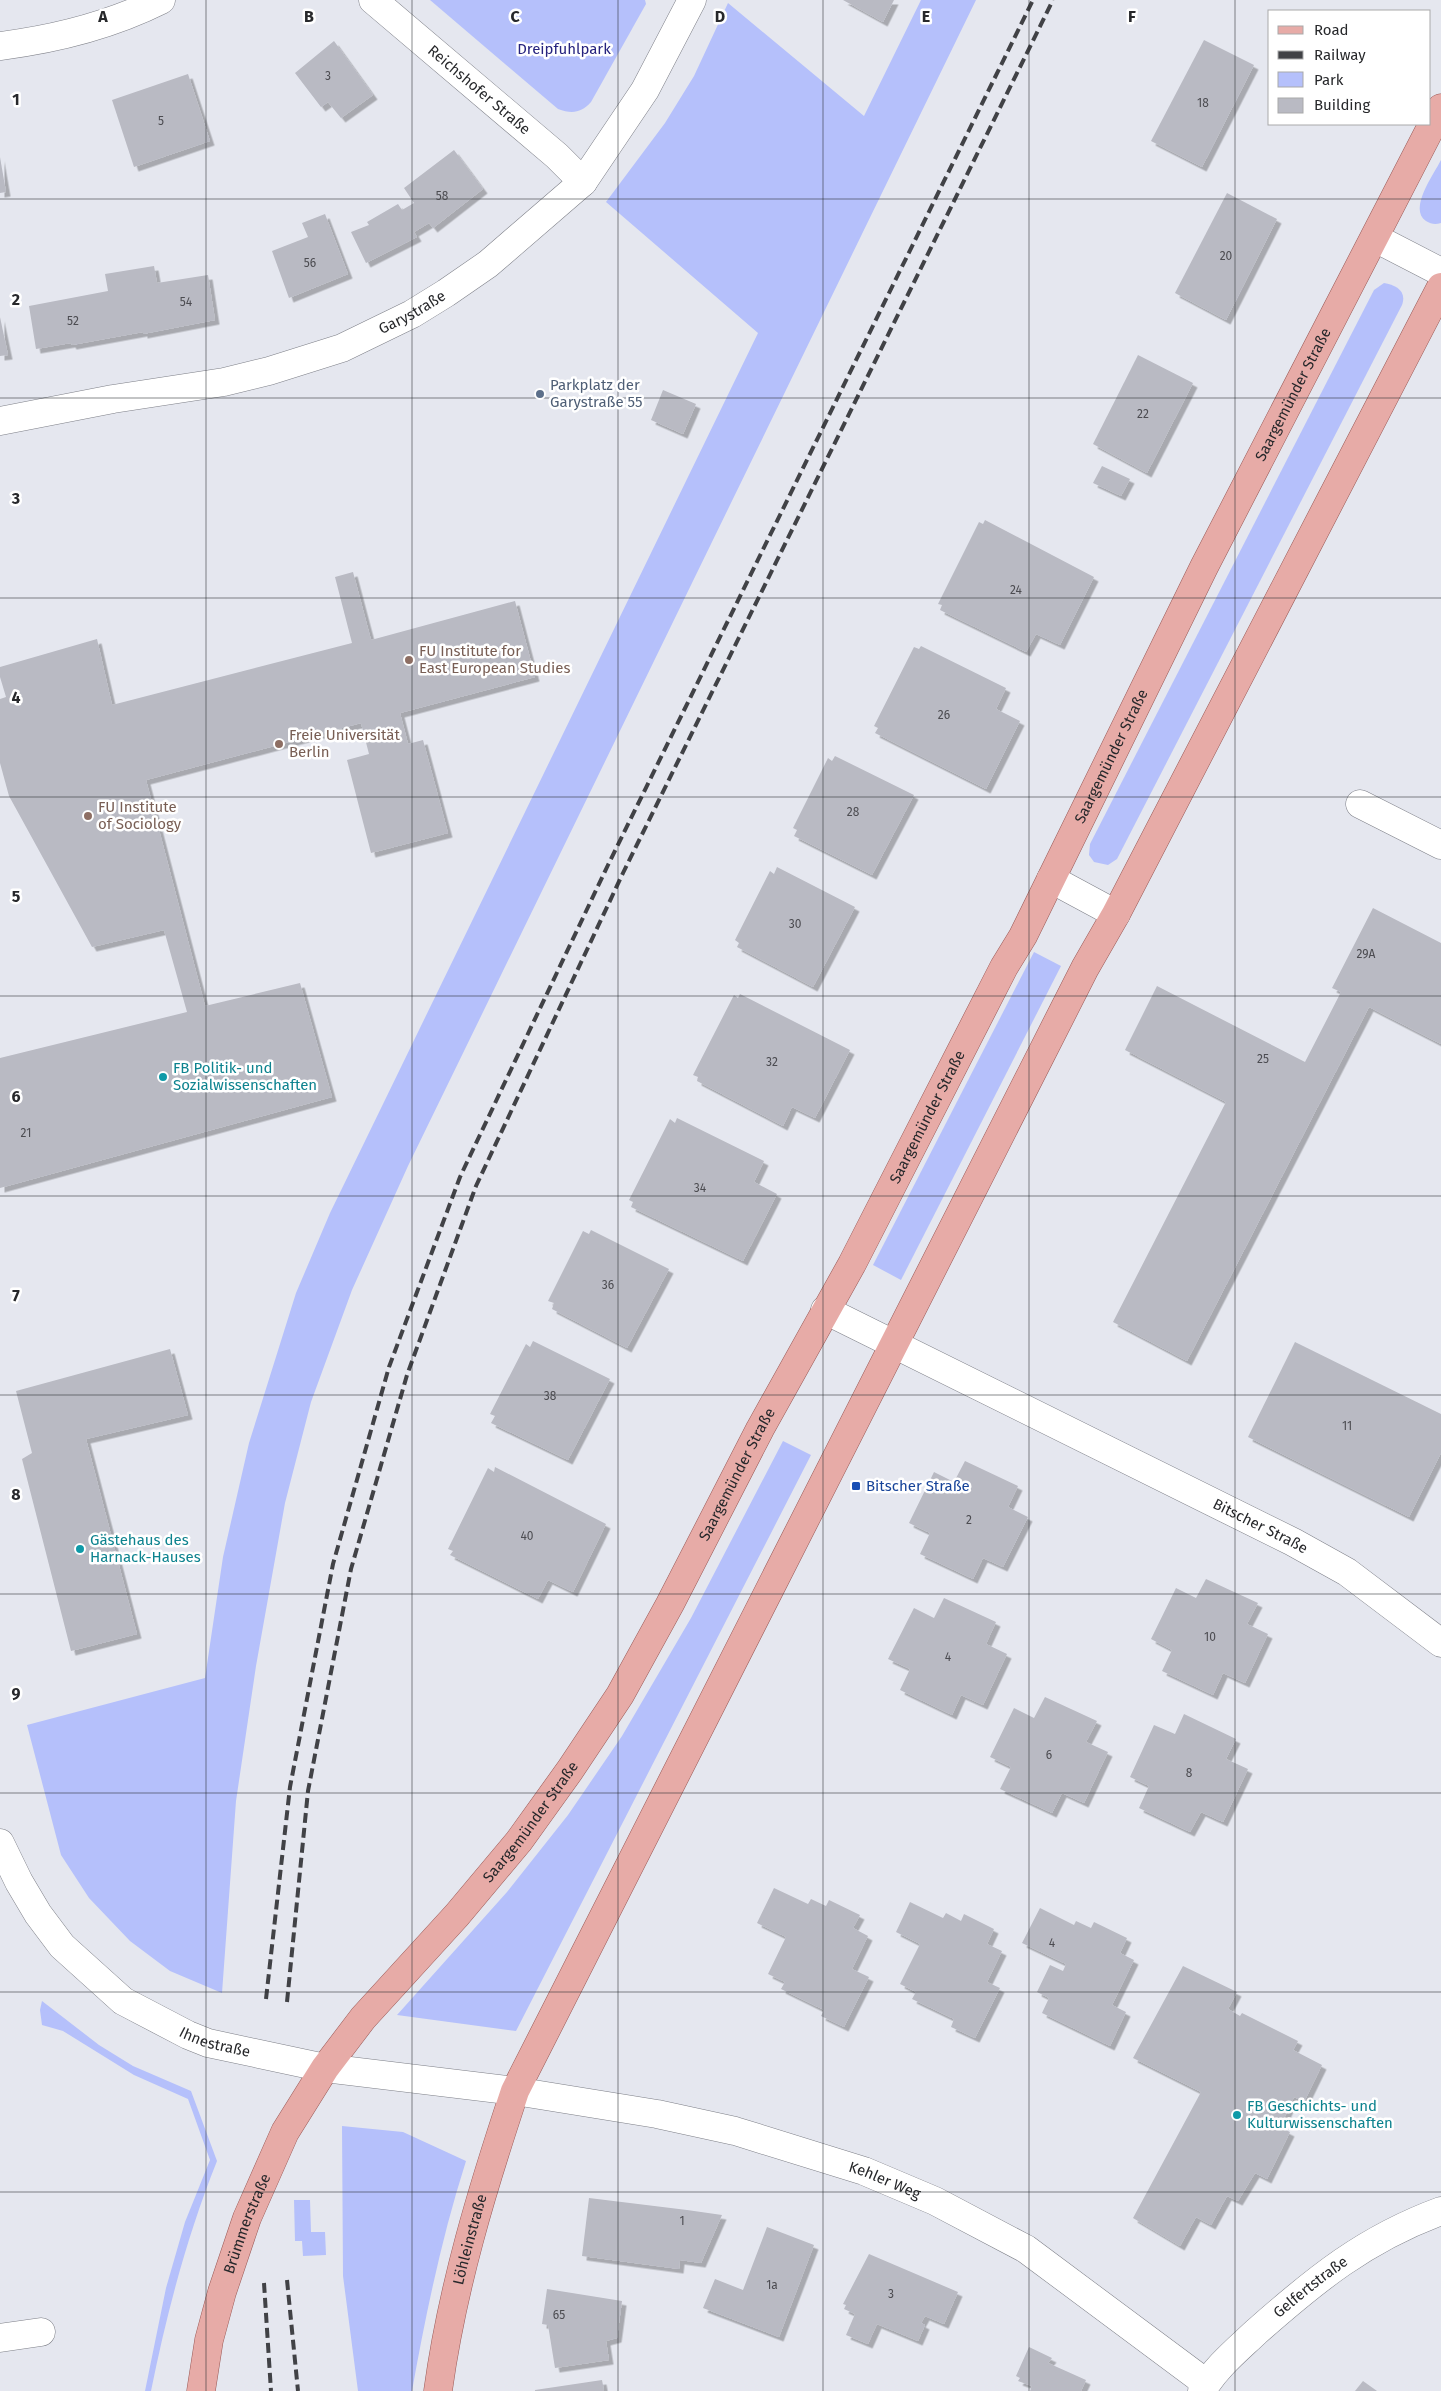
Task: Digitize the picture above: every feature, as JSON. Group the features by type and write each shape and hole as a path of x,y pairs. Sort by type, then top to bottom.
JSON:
{"main road":[{"name":"Saargemünder Straße","path":"325,2068 373,2005 457,1914 519,1841 625,1687 825,1310 852,1264 1051,879 1204,567 1441,108"},
{"path":"515,2091 1080,976 1116,914 1441,286"},
{"name":"Brümmerstraße","path":"201,2391 209,2340 222,2292 247,2218 285,2132 325,2068"},
{"name":"Löhleinstraße","path":"438,2391 463,2260 481,2195 515,2091"}],"street":[{"path":"0,46 66,34 118,19 161,0"},
{"name":"Reichshofer Straße","path":"373,0 557,156 583,182"},
{"name":"Garystraße","path":"0,421 112,399 224,382 269,371 342,348 412,314 446,294 488,264 583,182 645,90 692,0"},
{"path":"1375,238 1441,272"},
{"path":"1360,804 1441,845"},
{"path":"1051,879 1116,914"},
{"name":"Bitscher Straße","path":"825,1310 1293,1542 1347,1572 1441,1643"},
{"name":"Ihnestraße","path":"0,1843 33,1906 62,1946 123,2001 208,2043 325,2068 515,2091"},
{"name":"Kehler Weg","path":"515,2091 657,2114 736,2131 864,2171 935,2201 1026,2249 1204,2387"},
{"name":"Gelfertstraße","path":"1204,2387 1230,2356 1293,2300 1347,2257 1406,2224 1441,2211"},
{"path":"0,2338 41,2332"}],"green space":[{"name":"Dreipfuhlpark","path":"430,0 645,0 646,4 591,102 576,112 568,112 558,109"},
{"path":"921,0 976,0 408,1166 352,1290 311,1402 285,1503 256,1666 236,1801 222,1993 170,1971 130,1941 89,1898 61,1855 27,1725 205,1678 223,1557 249,1443 296,1293 330,1213 758,333 606,202 665,123 694,76 728,3 864,116"},
{"path":"1441,160 1441,223 1433,224 1421,216 1421,200 1428,182"},
{"path":"1384,283 1393,285 1402,292 1402,305 1117,859 1108,865 1094,862 1089,855 1090,844 1374,290"},
{"path":"1034,952 1061,966 901,1280 873,1265"},
{"path":"783,1441 811,1455 516,2031 397,2015 507,1892 568,1815 622,1736 691,1618"},
{"path":"42,2001 99,2045 133,2066 191,2091 217,2161 196,2217 179,2274 151,2391 145,2391 166,2288 185,2222 210,2160 188,2099 134,2075 63,2031 42,2025 40,2010"},
{"path":"342,2126 403,2132 466,2161 435,2275 412,2391 358,2391 343,2276"},
{"path":"294,2200 310,2200 311,2232 325,2232 326,2255 303,2256 302,2241 295,2241"}],"building":[{"path":"843,0 894,0 883,22"},
{"path":"1204,40 1254,65 1202,167 1151,141"},
{"path":"334,41 373,95 341,118 328,102 321,107 295,73"},
{"path":"188,74 210,141 134,167 112,100"},
{"path":"454,150 483,189 433,228 429,223 414,232 417,237 366,263 351,232 369,225 367,222 398,204 402,210 414,203 404,188"},
{"path":"0,157 6,192 0,193"},
{"path":"1227,193 1277,219 1226,320 1175,293"},
{"path":"325,214 348,274 289,298 272,251 308,237 302,223"},
{"path":"154,266 157,283 208,275 215,320 143,334 143,332 72,345 71,343 36,349 29,306 108,291 105,274"},
{"path":"0,317 8,355 0,356"},
{"path":"1138,355 1193,383 1147,473 1093,444"},
{"path":"663,390 696,404 683,434 651,420"},
{"path":"1102,466 1130,479 1121,496 1093,483"},
{"path":"985,520 1094,577 1060,645 1036,634 1026,652 940,610 942,605 938,604 979,522 983,524"},
{"path":"353,572 371,640 515,601 535,677 400,713 408,744 423,740 448,833 371,853 347,760 369,754 361,723 146,780 205,1006 300,983 332,1097 0,1188 0,1058 187,1012 164,930 92,947 9,796 0,763 0,699 6,697 0,677 0,667 97,639 112,705 352,643 335,577"},
{"path":"921,646 1006,688 996,709 1020,721 986,789 875,733 878,728 874,726 914,647 919,649"},
{"path":"835,756 914,795 872,875 794,836 797,830 793,828 828,758 832,761"},
{"path":"777,867 855,907 813,987 737,947 739,943 735,940 770,871 774,874"},
{"path":"1373,908 1441,943 1441,1044 1369,1007 1187,1361 1113,1322 1226,1102 1125,1050 1157,986 1305,1062 1341,992 1332,988"},
{"path":"740,994 850,1050 815,1118 792,1107 783,1126 697,1081 698,1077 693,1075 734,995 738,998"},
{"path":"677,1118 764,1161 754,1182 777,1194 743,1261 631,1207 633,1202 629,1200 670,1119 675,1123"},
{"path":"591,1230 669,1269 627,1348 552,1309 554,1303 548,1301 583,1231 589,1234"},
{"path":"533,1341 610,1379 568,1460 491,1423 495,1416 490,1414 526,1344 530,1347"},
{"path":"1295,1342 1441,1414 1441,1453 1409,1517 1248,1437"},
{"name":"Gästehaus des Harnack-Hauses","path":"170,1349 188,1415 86,1439 137,1634 71,1651 22,1459 32,1453 16,1391"},
{"path":"965,1461 1018,1486 1008,1507 1028,1517 1003,1567 983,1558 973,1579 920,1554 930,1533 909,1523 934,1472 954,1482"},
{"path":"495,1467 606,1524 573,1592 548,1580 538,1599 450,1555 453,1551 448,1549 488,1468 494,1472"},
{"path":"1206,1579 1258,1603 1247,1624 1268,1634 1245,1683 1223,1673 1213,1695 1162,1671 1172,1650 1151,1639 1176,1588 1196,1598"},
{"path":"944,1598 996,1622 986,1644 1007,1654 983,1705 961,1695 952,1715 900,1690 910,1669 888,1659 914,1608 934,1618"},
{"path":"1045,1697 1097,1721 1086,1742 1108,1752 1084,1803 1062,1793 1052,1813 1000,1789 1011,1767 990,1757 1014,1708 1034,1718"},
{"path":"1184,1714 1236,1739 1226,1759 1248,1769 1223,1822 1201,1812 1190,1832 1139,1808 1149,1786 1130,1777 1154,1725 1175,1734"},
{"path":"774,1888 808,1904 811,1899 826,1906 829,1900 860,1915 853,1928 868,1936 852,1969 869,1977 844,2027 821,2016 824,2010 781,1989 785,1982 768,1974 786,1937 757,1923"},
{"path":"910,1902 943,1918 946,1913 961,1921 964,1914 994,1929 987,1944 1002,1951 987,1982 1000,1988 975,2038 951,2027 954,2019 912,1999 916,1992 900,1984 920,1944 896,1932"},
{"path":"1040,1908 1074,1925 1076,1921 1091,1928 1094,1922 1127,1938 1120,1953 1134,1960 1112,2005 1126,2012 1110,2046 1042,2013 1049,1998 1037,1992 1050,1965 1063,1971 1066,1964 1022,1943"},
{"name":"FB Geschichts- und Kulturwissenschaften","path":"1183,1966 1237,1992 1228,2009 1240,2016 1242,2013 1298,2041 1293,2050 1322,2065 1304,2102 1294,2097 1280,2127 1290,2132 1267,2179 1255,2173 1238,2201 1227,2196 1211,2225 1196,2217 1180,2246 1133,2218 1201,2092 1133,2058"},
{"path":"589,2198 722,2215 701,2263 680,2260 679,2269 582,2256"},
{"path":"767,2227 814,2245 779,2337 703,2308 715,2279 743,2290"},
{"path":"869,2254 958,2292 944,2324 925,2316 921,2323 925,2325 918,2341 877,2324 868,2344 846,2335 855,2314 844,2309 846,2305 843,2304"},
{"path":"547,2289 622,2301 617,2338 606,2341 609,2360 555,2368 548,2325 542,2324"},
{"path":"1029,2347 1052,2358 1048,2363 1086,2380 1081,2391 1030,2391 1032,2386 1018,2381 1020,2378 1016,2376"},
{"path":"602,2380 604,2391 535,2391 535,2390"},
{"path":"1363,2381 1377,2391 1355,2391"}],"railway":[{"path":"266,1999 290,1787 333,1564 389,1367 460,1177 608,865 1033,0"},
{"path":"287,2002 308,1791 351,1569 407,1375 476,1186 623,873 1053,0"},
{"path":"287,2280 298,2391"},
{"path":"264,2283 271,2391"}],"place":[{"name":"Parkplatz der Garystraße 55","path":"540,394"},
{"name":"FU Institute for East European Studies","path":"409,660"},
{"name":"Freie Universität Berlin","path":"279,744"},
{"name":"FU Institute of Sociology","path":"88,816"},
{"name":"FB Politik- und Sozialwissenschaften","path":"163,1077"},
{"name":"Bitscher Straße","path":"856,1486"},
{"name":"Gästehaus des Harnack-Hauses","path":"80,1549"},
{"name":"FB Geschichts- und Kulturwissenschaften","path":"1237,2115"}]}
